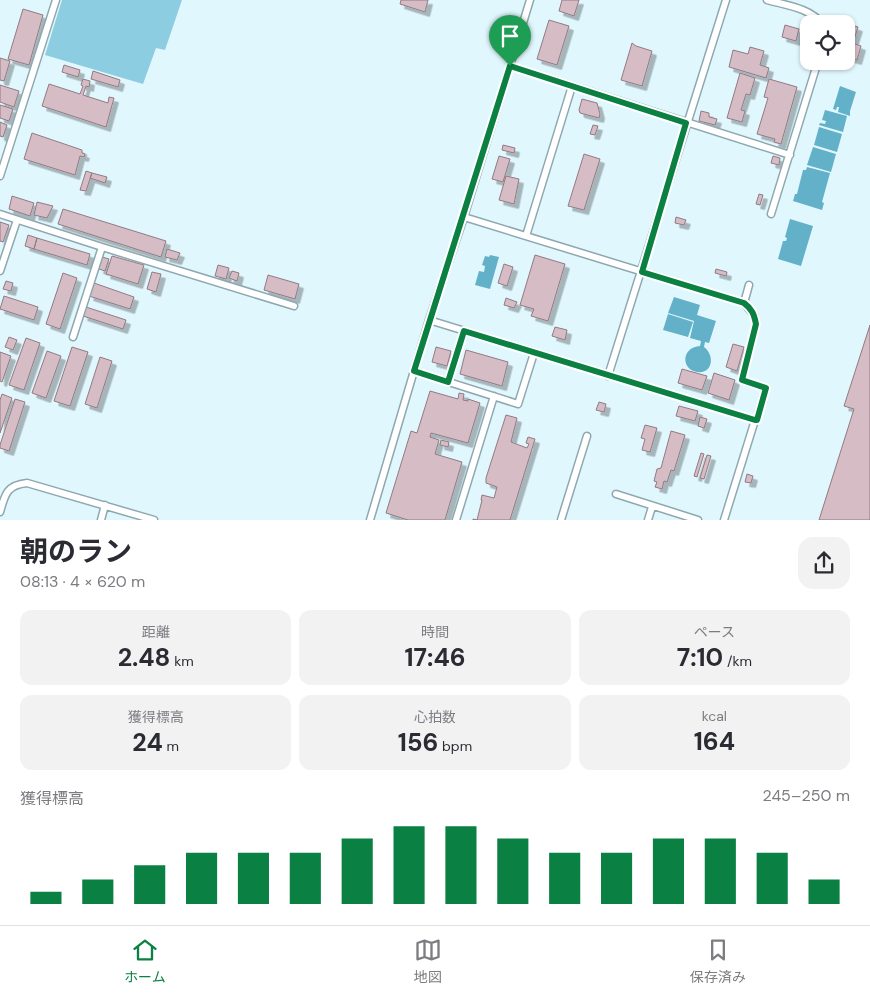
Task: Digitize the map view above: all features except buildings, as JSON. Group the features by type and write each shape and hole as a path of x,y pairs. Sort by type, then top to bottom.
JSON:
{"lane":[{"path":"0,176 56,0"},
{"path":"370,520 429,320 464,217 530,0"},
{"path":"608,376 726,0"},
{"path":"767,0 814,15"},
{"path":"510,66 790,155"},
{"path":"771,214 815,70"},
{"path":"526,236 572,86"},
{"path":"0,214 294,306"},
{"path":"464,217 744,303 754,315 756,324 742,380 766,388 724,520"},
{"path":"0,271 17,220"},
{"path":"73,337 102,247"},
{"path":"744,303 749,285"},
{"path":"429,320 755,420"},
{"path":"448,382 464,331"},
{"path":"414,371 518,404 534,353"},
{"path":"456,520 494,396"},
{"path":"561,520 586,436"},
{"path":"0,512 8,490 16,484 27,483 154,520"},
{"path":"616,494 652,507 698,520"},
{"path":"101,520 105,506"},
{"path":"648,520 652,507"}],"shaded area":[{"path":"62,0 182,0 165,50 156,48 143,84 45,55"},
{"path":"840,86 856,92 850,116 838,112 839,107 836,110 833,109"},
{"path":"825,110 847,116 843,132 819,125 820,123 825,124 826,121 822,120"},
{"path":"819,127 842,134 837,152 814,145"},
{"path":"813,147 836,154 831,172 807,165"},
{"path":"807,167 830,173 822,202 824,203 822,210 793,201 795,194 797,194 803,170 806,170"},
{"path":"790,219 813,226 801,266 778,259 783,241 786,241 787,238 785,237"},
{"path":"490,255 499,257 490,289 475,285 479,271 484,272 485,266 482,265 485,256 489,257"},
{"path":"674,297 700,305 697,315 716,321 709,343 705,342 704,347 708,350 711,363 702,372 692,370 686,363 685,358 687,354 694,347 700,346 701,341 690,338 694,321 668,313"},
{"path":"668,314 693,322 688,337 663,330"}],"route":[{"path":"510,66 686,123 642,272 744,303 750,308 756,324 742,380 766,388 757,420 464,331 448,382 414,371 510,66"}]}
